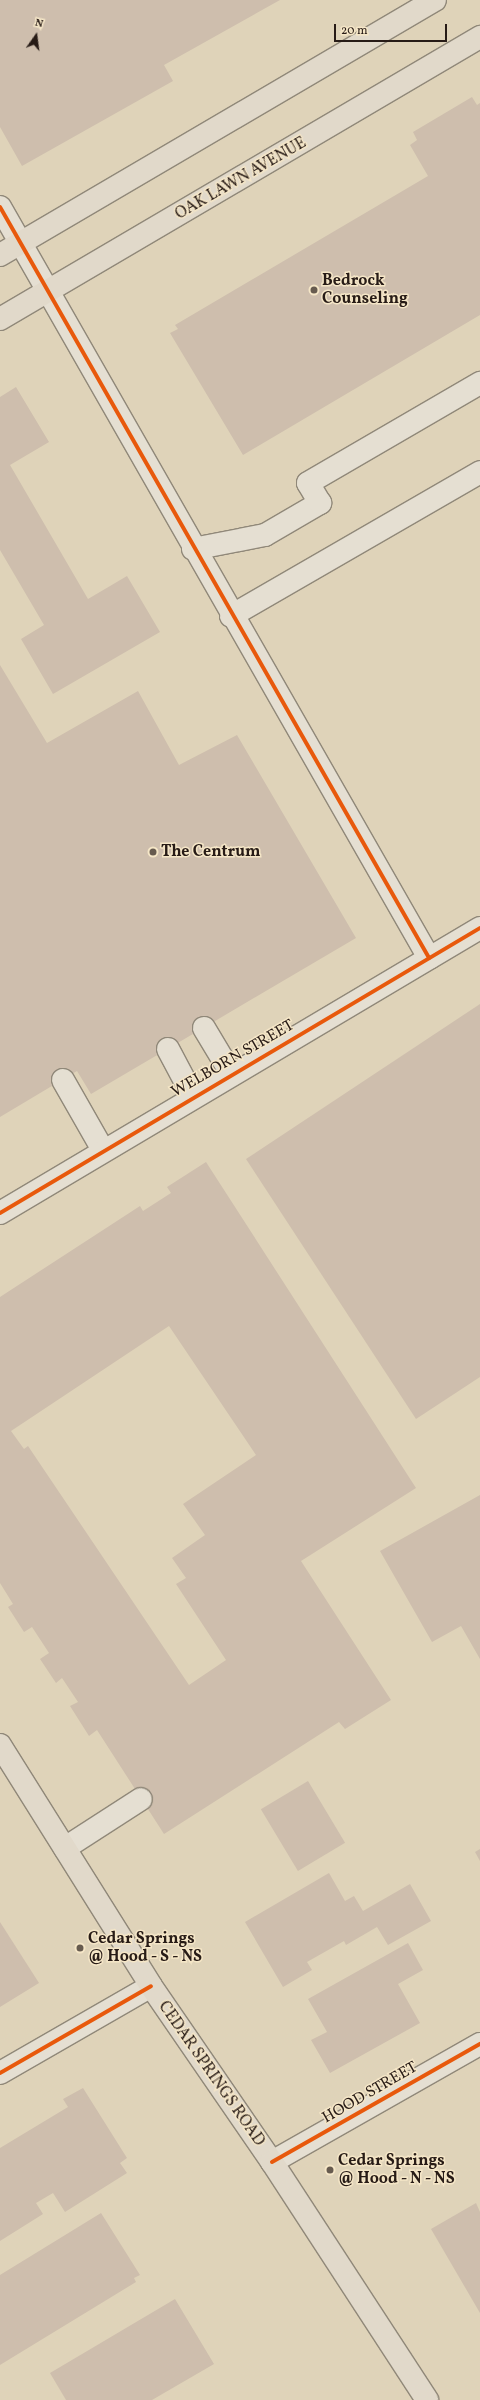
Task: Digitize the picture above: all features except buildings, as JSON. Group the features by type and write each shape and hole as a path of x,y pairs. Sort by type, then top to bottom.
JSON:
{"main road":[{"path":"0,255 435,0"},
{"name":"OAK LAWN AVENUE","path":"0,319 46,294 480,37"},
{"name":"CEDAR SPRINGS ROAD","path":"0,1746 150,1986 272,2162 427,2400"}],"street":[{"path":"0,207 21,244 46,294 429,958"},
{"path":"193,549 257,539 272,531 320,503 308,483 480,383"},
{"path":"231,616 480,472"},
{"name":"WELBORN STREET","path":"0,1214 192,1096 480,928"},
{"path":"204,1028 231,1073"},
{"path":"168,1049 192,1096"},
{"path":"63,1080 103,1150"},
{"path":"65,1848 141,1799"},
{"path":"0,2073 150,1986"},
{"name":"HOOD STREET","path":"272,2162 480,2044"}],"cycle path":[{"path":"0,207 429,958"},
{"path":"0,1213 480,928"},
{"path":"0,2073 151,1986"},
{"path":"272,2162 480,2044"}],"place":[{"name":"Bedrock Counseling","path":"314,290"},
{"name":"The Centrum","path":"153,852"},
{"name":"Cedar Springs @ Hood - S - NS","path":"80,1948"},
{"name":"Cedar Springs @ Hood - N - NS","path":"330,2170"}]}
